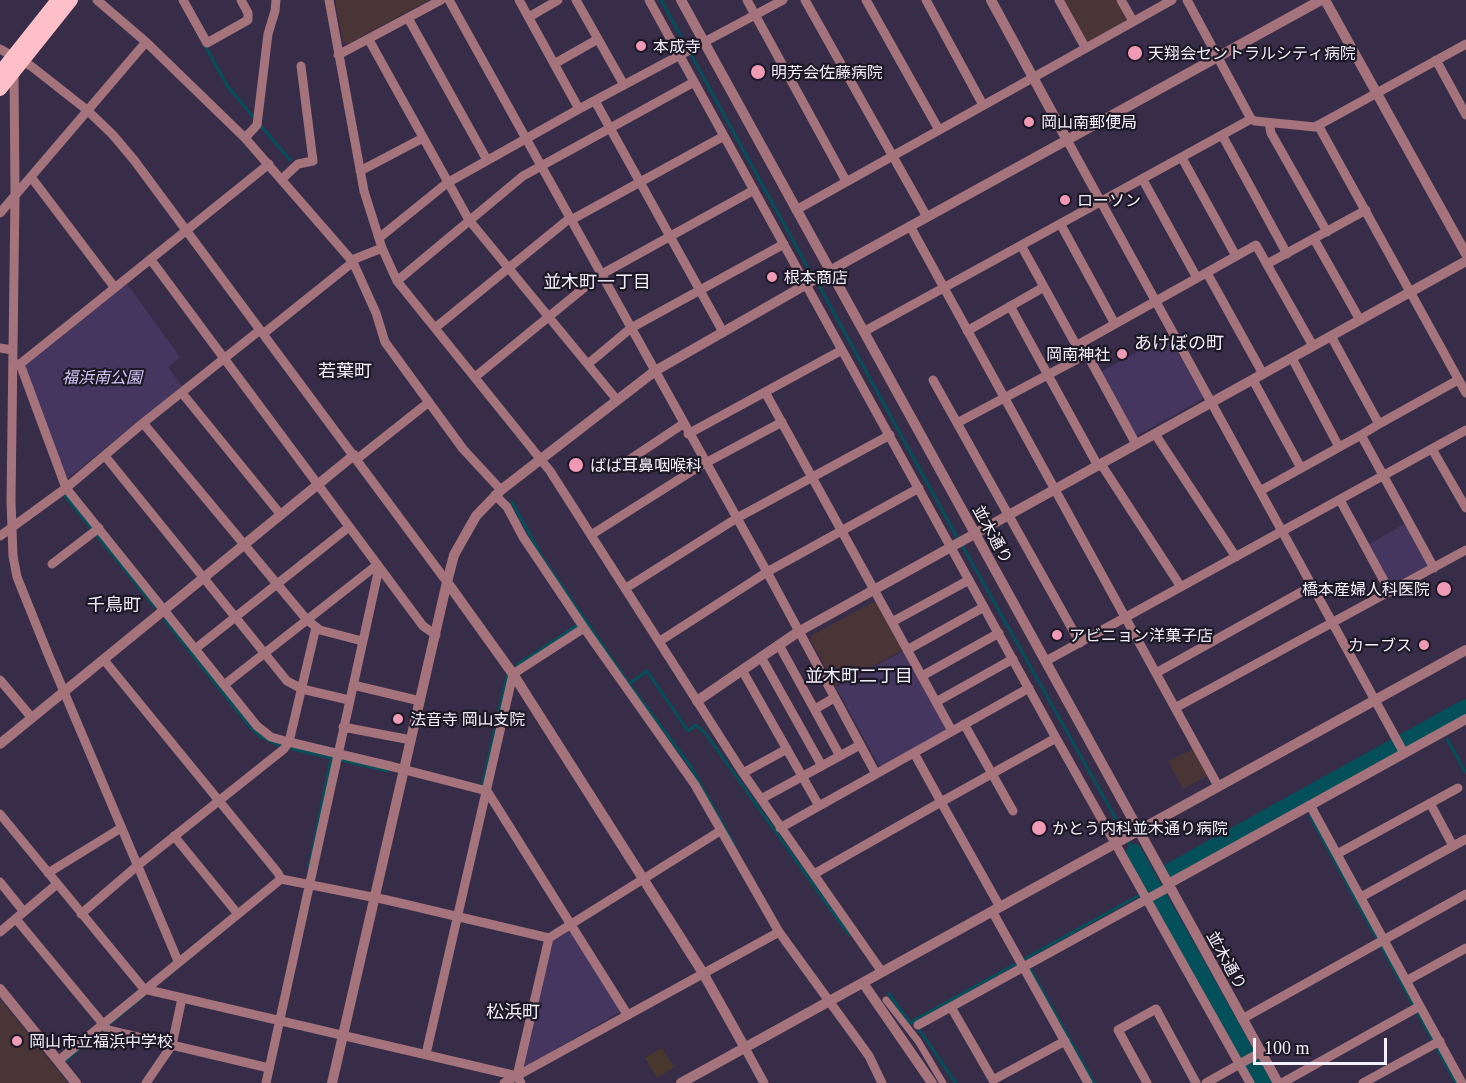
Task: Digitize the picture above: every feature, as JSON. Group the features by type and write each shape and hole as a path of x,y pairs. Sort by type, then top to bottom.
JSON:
{"main road":[{"path":"0,89 58,0"},
{"path":"0,73 17,62 71,0"}],"street":[{"path":"97,0 146,42 244,138 352,261 376,313 385,342 463,449 498,492 523,537 584,628 696,785 778,932 869,1056 882,1083"},
{"path":"183,0 207,43 248,20 248,13 241,0"},
{"path":"244,138 258,121 267,34 275,11 276,0"},
{"path":"329,0 360,171 381,243 397,281 550,471 743,773 882,972"},
{"path":"338,55 441,0"},
{"path":"449,0 688,434 767,572 876,774"},
{"path":"519,0 579,109"},
{"path":"529,17 558,0"},
{"path":"576,0 624,85"},
{"path":"649,0 682,54 694,82 784,244 812,281 842,350 919,488 962,541 969,579 1056,738 1118,842 1242,1063 1250,1083"},
{"name":"並木通り","path":"681,0 699,45 865,332 962,541 1046,661 1135,832 1242,1019 1258,1054 1278,1083"},
{"path":"747,0 846,181"},
{"path":"0,536 66,489 143,423 224,359 352,261 381,243 447,183 579,109 783,0"},
{"path":"806,0 927,217"},
{"path":"866,0 939,130"},
{"path":"926,0 983,105"},
{"path":"991,0 1401,747"},
{"path":"1059,0 1085,47"},
{"path":"1121,0 1133,21"},
{"path":"796,210 1172,0"},
{"path":"1187,0 1251,119 1255,121 1315,127 1466,44"},
{"path":"332,1083 454,555 476,516 498,492 655,371 910,226 1323,0 1466,254"},
{"path":"408,18 487,160"},
{"path":"555,64 598,39"},
{"path":"369,40 469,220 617,400"},
{"path":"0,213 146,42"},
{"path":"0,49 87,110 113,135 355,457 513,674 703,974 764,1083"},
{"path":"1436,60 1465,112"},
{"path":"17,62 12,350 66,489 96,531 165,610 263,732 289,742 487,791 627,1014"},
{"path":"282,179 298,164 313,161 301,66"},
{"path":"397,281 523,176 694,82"},
{"path":"595,101 723,332"},
{"path":"865,332 1251,119"},
{"path":"1269,123 1271,133 1327,232"},
{"path":"1318,125 1412,291 1466,393"},
{"path":"1222,135 1287,254"},
{"path":"435,328 571,219 724,136"},
{"path":"360,171 423,138"},
{"path":"1182,158 1236,256"},
{"path":"16,364 151,260 269,164"},
{"path":"31,177 115,288"},
{"path":"1143,180 1197,278"},
{"path":"475,377 601,274 754,190"},
{"path":"1268,264 1366,210"},
{"path":"1061,225 1115,324"},
{"path":"910,226 1218,786"},
{"path":"1314,238 1360,320"},
{"path":"588,364 631,328 784,244"},
{"path":"1022,247 1076,345 1256,245 1313,346"},
{"path":"151,260 423,626 436,635"},
{"path":"697,701 798,632 1466,261"},
{"path":"1207,273 1301,468"},
{"path":"967,331 1044,286"},
{"path":"1010,306 1100,465 1181,587"},
{"path":"1331,336 1379,424"},
{"path":"1081,343 1136,444"},
{"path":"0,348 12,350"},
{"path":"688,434 842,350"},
{"path":"957,423 1087,354"},
{"path":"1292,358 1339,447"},
{"path":"16,364 11,501 17,577 178,961"},
{"path":"933,380 1080,642"},
{"path":"1260,491 1458,380"},
{"path":"182,393 281,515"},
{"path":"765,393 952,731"},
{"path":"0,744 318,485 429,402"},
{"path":"591,536 705,464 782,422"},
{"path":"143,423 307,620 316,627 362,641"},
{"path":"629,460 683,424"},
{"path":"1046,661 1466,430"},
{"path":"1155,434 1236,557"},
{"path":"626,588 737,518 890,435"},
{"path":"1361,435 1434,568"},
{"path":"1432,449 1466,508"},
{"path":"105,456 287,681 302,689 349,700"},
{"path":"660,641 767,572 919,488"},
{"path":"1340,500 1390,592"},
{"path":"195,649 349,527"},
{"path":"52,564 96,531"},
{"path":"1175,708 1466,550"},
{"path":"224,685 378,566"},
{"path":"266,1083 306,883 338,753 378,566"},
{"path":"892,622 969,579"},
{"path":"1156,673 1312,586"},
{"path":"907,650 984,607"},
{"path":"81,914 137,866 284,749 289,742 316,627"},
{"path":"426,1054 513,674 584,628"},
{"path":"922,676 999,633"},
{"path":"779,645 840,756"},
{"path":"681,1083 1466,650"},
{"path":"761,657 822,766"},
{"path":"936,702 1013,659"},
{"path":"104,660 278,873 280,879"},
{"path":"742,670 819,806"},
{"path":"0,680 32,718"},
{"path":"352,685 420,701"},
{"path":"780,828 1029,688"},
{"path":"815,709 834,698"},
{"path":"918,1025 1310,805 1401,747 1466,719"},
{"path":"964,724 1013,811"},
{"path":"343,727 411,740"},
{"path":"814,874 1056,738"},
{"path":"761,799 860,745"},
{"path":"743,773 787,749"},
{"path":"914,753 1088,1083"},
{"path":"1337,854 1458,788"},
{"path":"1430,803 1453,846"},
{"path":"1310,805 1361,897 1381,942 1406,981 1417,1008 1436,1043 1463,1079"},
{"path":"0,814 81,914 148,990 426,1054 519,1079"},
{"path":"48,873 121,828"},
{"path":"58,1061 105,1027 178,961 280,879 549,938 720,831"},
{"path":"174,836 237,913"},
{"path":"1361,897 1466,838"},
{"path":"0,882 24,912"},
{"path":"0,932 57,884"},
{"path":"1242,1019 1466,894"},
{"path":"16,919 105,1027 269,1068"},
{"path":"504,1083 519,1079 627,1014 778,932"},
{"path":"519,1079 549,938"},
{"path":"1406,981 1466,948"},
{"path":"863,983 932,1083"},
{"path":"0,989 76,1083"},
{"path":"146,1083 172,1045 182,998"},
{"path":"886,1000 918,1041 943,1083"},
{"path":"951,1007 993,1080 1065,1041"},
{"path":"1282,1083 1417,1008"},
{"path":"1147,1083 1118,1030 1156,1009 1196,1083"},
{"path":"1363,1083 1436,1043"},
{"path":"1206,1083 1258,1054"}],"shaded area":[{"path":"335,0 429,0 348,44 343,41"},
{"path":"1063,0 1117,0 1127,17 1125,21 1088,42"},
{"path":"873,602 878,604 903,650 835,686 809,637"},
{"path":"1193,749 1207,776 1183,789 1168,761"},
{"name":"岡山市立福浜中学校","path":"0,999 68,1083 0,1083"},
{"path":"662,1048 674,1067 657,1078 645,1058"}],"green space":[{"name":"福浜南公園","path":"127,284 180,357 168,367 182,386 67,479 25,368 26,364"},
{"path":"1168,335 1203,397 1138,435 1134,433 1101,372"},
{"path":"1406,523 1428,561 1425,567 1394,584 1389,582 1368,545"},
{"path":"903,651 945,728 943,732 882,766 878,764 836,687"},
{"path":"568,930 572,931 622,1011 524,1067 522,1065 553,940"}],"waterway":[{"path":"661,0 813,277"},
{"path":"204,44 228,87 256,120"},
{"path":"260,125 290,160"},
{"path":"817,282 958,539"},
{"path":"65,496 155,607"},
{"path":"512,502 542,557 629,684 647,671 688,731 696,725 706,734 849,935"},
{"path":"962,545 1125,835"},
{"path":"165,620 251,728 261,737 280,746"},
{"path":"517,665 578,625"},
{"path":"482,787 507,676"},
{"path":"629,684 689,764 735,846"},
{"path":"1168,872 1466,707"},
{"path":"1447,739 1466,773"},
{"path":"292,749 332,758"},
{"path":"309,867 331,758"},
{"path":"340,760 388,771"},
{"path":"1300,799 1303,803"},
{"path":"1310,816 1456,1083"},
{"path":"1128,840 1134,852"},
{"path":"1134,852 1263,1083"},
{"path":"913,1021 1154,887"},
{"path":"1029,967 1094,1083"},
{"path":"889,994 910,1023 914,1022"},
{"path":"65,1061 144,995"},
{"path":"918,1028 956,1083"}],"place":[{"name":"本成寺","path":"641,46"},
{"name":"天翔会セントラルシティ病院","path":"1135,53"},
{"name":"明芳会佐藤病院","path":"758,72"},
{"name":"岡山南郵便局","path":"1029,122"},
{"name":"ローソン","path":"1065,200"},
{"name":"根本商店","path":"772,277"},
{"name":"岡南神社","path":"1122,354"},
{"name":"ばば耳鼻咽喉科","path":"576,465"},
{"name":"橋本産婦人科医院","path":"1444,589"},
{"name":"アビニョン洋菓子店","path":"1057,635"},
{"name":"カーブス","path":"1424,645"},
{"name":"法音寺 岡山支院","path":"398,719"},
{"name":"かとう内科並木通り病院","path":"1039,828"},
{"name":"岡山市立福浜中学校","path":"17,1041"}],"district":[{"name":"並木町一丁目","path":"597,281"},
{"name":"あけぼの町","path":"1179,342"},
{"name":"若葉町","path":"345,370"},
{"name":"千鳥町","path":"114,604"},
{"name":"並木町二丁目","path":"859,675"},
{"name":"松浜町","path":"513,1011"}]}
